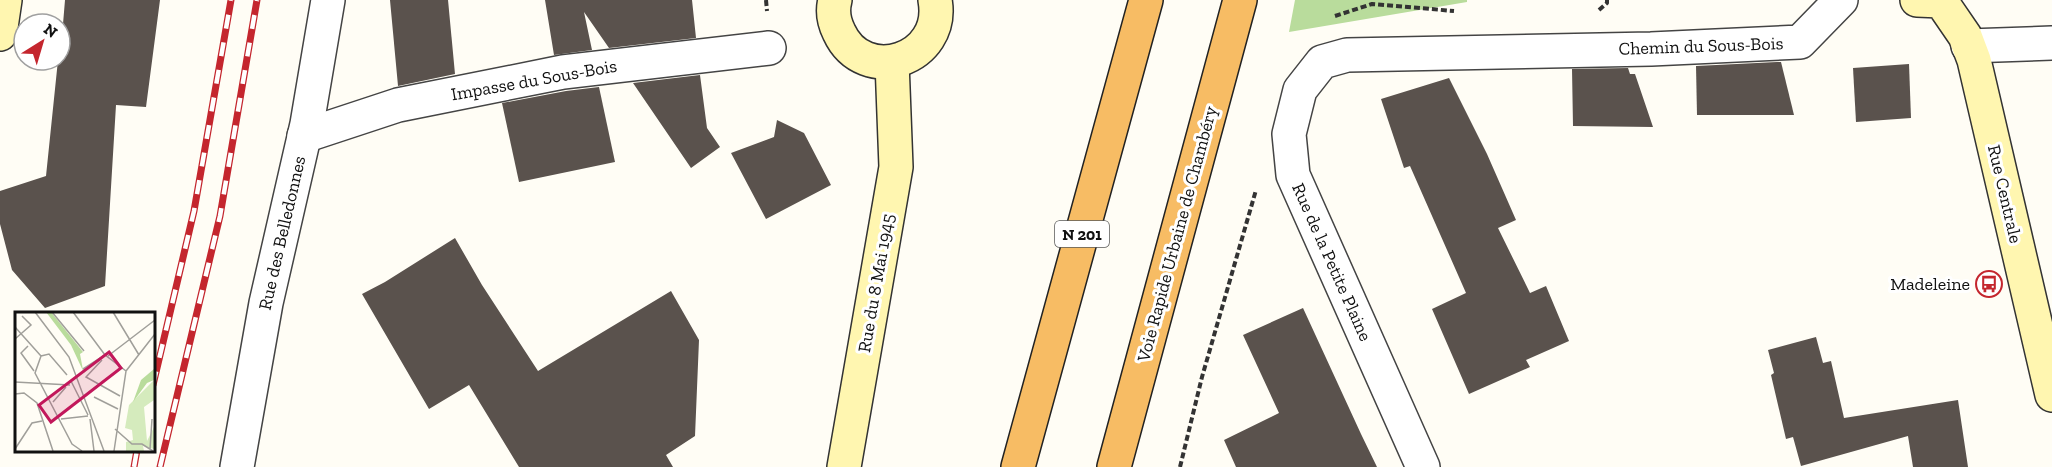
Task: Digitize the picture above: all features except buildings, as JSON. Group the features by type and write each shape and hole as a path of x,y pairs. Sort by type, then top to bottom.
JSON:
{"highway":[{"name":"N 201","path":"1018,467 1146,0"},
{"name":"Voie Rapide Urbaine de Chambéry","path":"1113,467 1240,0"}],"main road":[{"path":"0,34 5,0"},
{"path":"835,0 833,7 835,25 843,41 856,54 874,61 892,62 915,52 924,43 935,20 935,0"},
{"path":"1917,0 1941,0"},
{"name":"Rue Centrale","path":"1941,0 1974,60 2052,395"},
{"name":"Rue du 8 Mai 1945","path":"844,467 896,167 892,62"}],"street":[{"name":"Rue des Belledonnes","path":"237,467 266,303 304,136 328,0"},
{"name":"Chemin du Sous-Bois","path":"1544,52 1800,42 1840,0"},
{"path":"1968,46 2052,43"},
{"name":"Impasse du Sous-Bois","path":"304,136 398,105 563,72 769,48"},
{"name":"Rue de la Petite Plaine","path":"1423,467 1293,174 1289,134 1300,90 1322,62 1347,55 1544,52"}],"green space":[{"path":"1295,0 1467,0 1467,2 1289,32"}],"railway":[{"path":"154,381 194,211 231,0"},
{"path":"160,467 220,216 257,0"},
{"path":"134,467 137,452"}],"place":[{"name":"Madeleine","path":"1989,284"}]}
